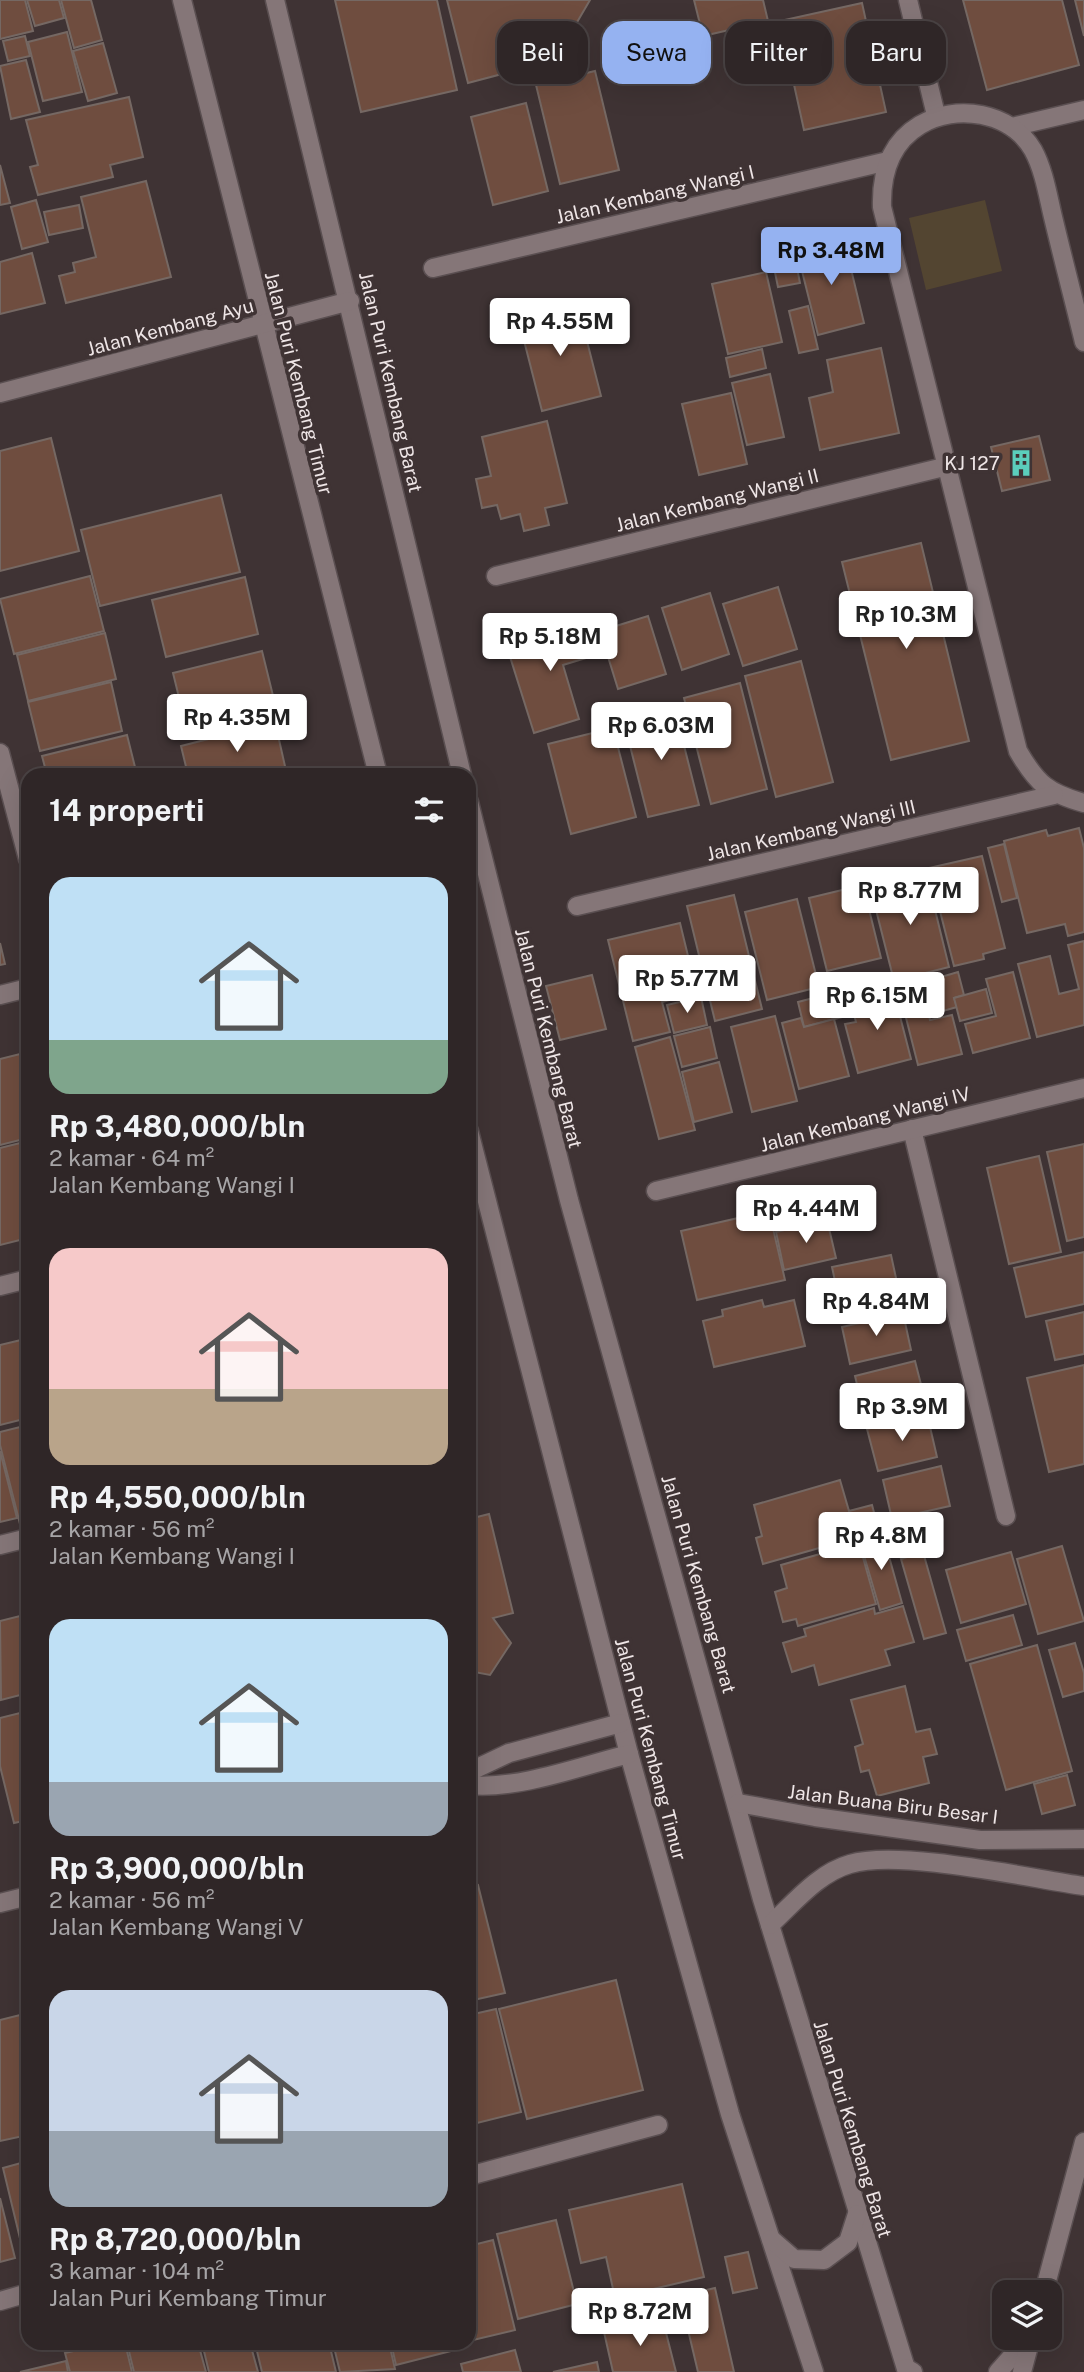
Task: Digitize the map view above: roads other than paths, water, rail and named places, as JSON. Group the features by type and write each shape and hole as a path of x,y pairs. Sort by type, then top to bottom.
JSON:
{"street":[{"name":"Jalan Puri Kembang Timur","path":"182,0 376,768"},
{"name":"Jalan Puri Kembang Barat","path":"275,0 461,768"},
{"path":"908,0 936,115"},
{"path":"1012,127 1084,110"},
{"path":"1084,342 1044,178 1033,150 1012,127 978,113 936,115 909,132 888,161 881,184 882,208 1018,751 1032,776 1054,794 1084,803"},
{"name":"Jalan Kembang Wangi I","path":"433,268 888,161"},
{"name":"Jalan Kembang Ayu","path":"0,393 350,301"},
{"name":"Jalan Kembang Wangi II","path":"496,576 948,466"},
{"path":"0,753 21,832"},
{"name":"Jalan Kembang Wangi III","path":"577,906 1054,794"},
{"name":"Jalan Puri Kembang Barat","path":"476,830 569,1200 770,1925 857,2214 908,2371"},
{"path":"0,995 21,990"},
{"name":"Jalan Kembang Wangi IV","path":"656,1191 1084,1088"},
{"path":"912,1129 1006,1516"},
{"name":"Jalan Puri Kembang Timur","path":"476,1158 629,1754 730,2115 814,2372"},
{"path":"0,1286 21,1281"},
{"path":"0,1545 21,1540"},
{"path":"476,1769 509,1753 621,1723"},
{"path":"476,1786 515,1782 629,1754"},
{"name":"Jalan Buana Biru Besar I","path":"738,1803 815,1817 980,1840 1084,1839"},
{"path":"770,1925 820,1878 850,1864 886,1858 1084,1886"},
{"path":"0,1903 21,1898"},
{"path":"476,2174 658,2125"},
{"path":"1048,2280 1079,2184 1084,2142"},
{"path":"771,2239 794,2259 824,2260 848,2242 857,2214"},
{"path":"0,2301 21,2296"},
{"path":"998,2372 1019,2350"},
{"path":"1022,2372 1027,2350"}],"place":[{"name":"KJ 127","path":"1021,463"}]}
